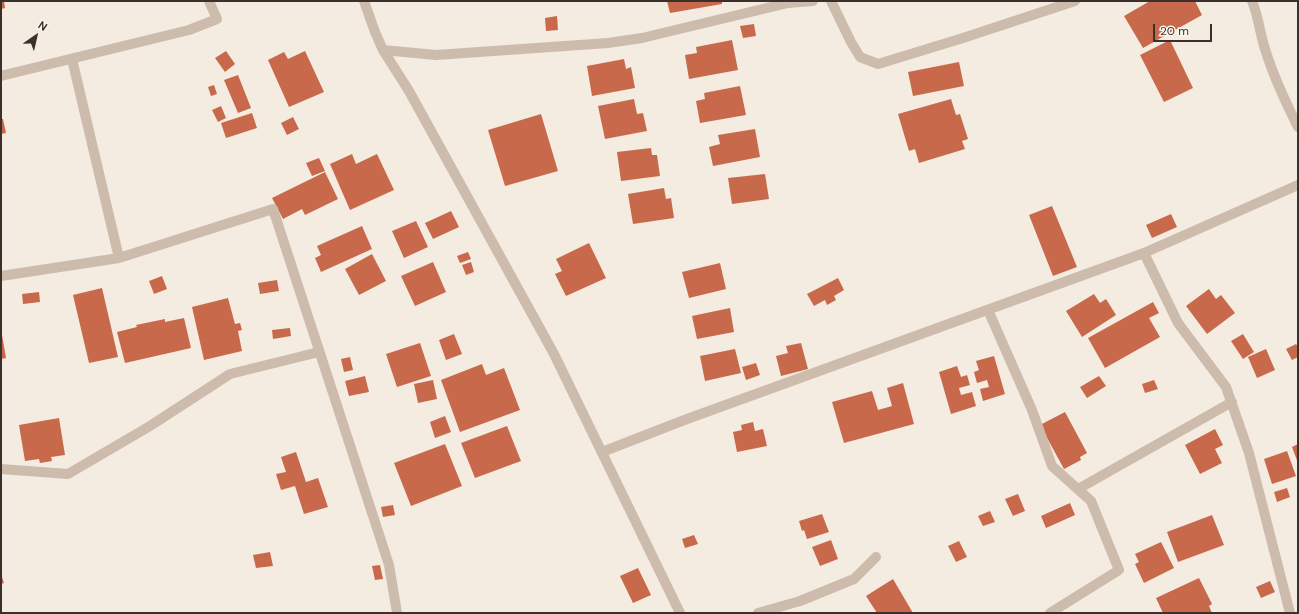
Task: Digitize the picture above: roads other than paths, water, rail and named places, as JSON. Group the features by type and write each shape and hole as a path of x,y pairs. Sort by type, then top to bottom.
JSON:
{"street":[{"path":"1,76 189,30 217,19 209,1"},
{"path":"364,1 383,50 409,91 554,354 680,613"},
{"path":"383,50 436,55 608,43 642,38 788,3 813,1"},
{"path":"831,1 860,57 878,64 970,36 1075,1"},
{"path":"1252,1 1256,10 1265,52 1279,87 1298,127"},
{"path":"72,59 120,258"},
{"path":"602,452 687,419 1144,253 1298,185"},
{"path":"1,276 120,258 273,209 389,566 397,613"},
{"path":"1144,253 1178,323 1226,386 1249,453 1290,613"},
{"path":"988,310 1032,410 1052,466 1091,501 1119,570 1050,613"},
{"path":"1,469 68,474 150,426 230,374 319,352"},
{"path":"1078,489 1232,402"},
{"path":"758,613 800,601 854,579 876,557"}]}
